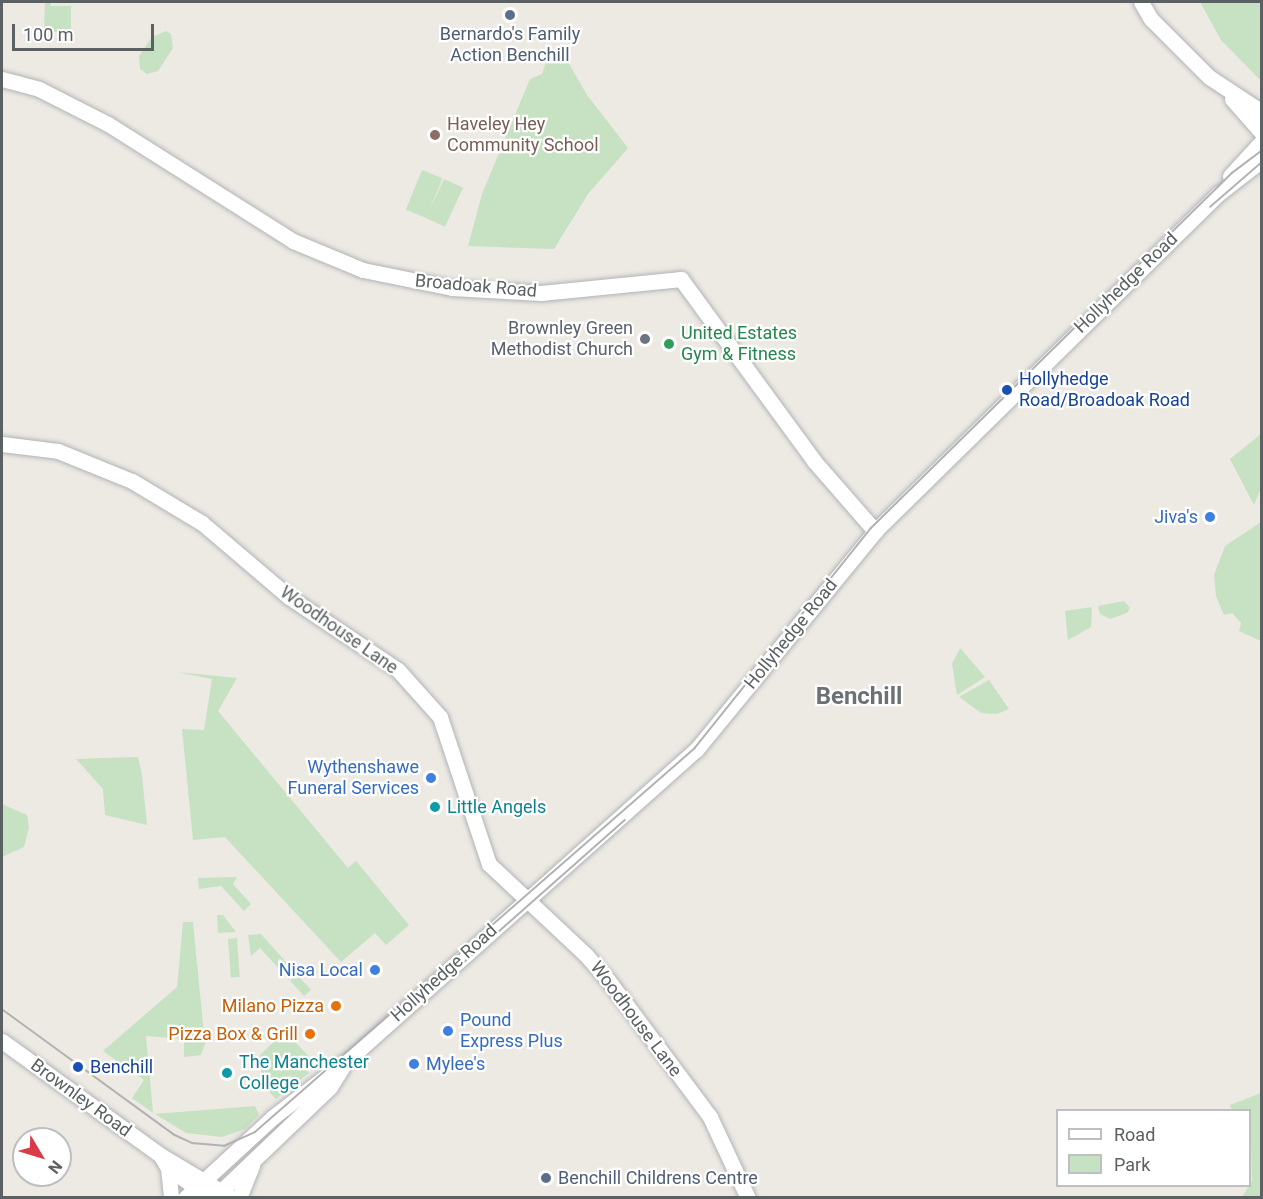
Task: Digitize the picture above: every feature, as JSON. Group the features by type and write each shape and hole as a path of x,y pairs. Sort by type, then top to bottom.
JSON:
{"street":[{"path":"1140,2 1177,47 1227,91 1262,134"},
{"name":"Broadoak Road","path":"2,79 39,89 108,124 293,241 363,270 452,288 541,293 681,279 814,461 875,531"},
{"path":"1227,91 1262,112"},
{"name":"Hollyhedge Road","path":"208,1192 321,1077 348,1059 696,750 875,531 1218,194 1262,141"},
{"name":"Hollyhedge Road","path":"1218,194 1262,160"},
{"name":"Woodhouse Lane","path":"2,444 58,451 132,481 202,523 289,597 398,670 440,717 489,864 502,880 528,898 608,980 711,1117 748,1197"},
{"name":"Brownley Road","path":"2,1041 164,1162 208,1192"},
{"name":"Hollyhedge Road","path":"263,1148 330,1087 348,1059"},
{"path":"208,1192 263,1148"},
{"path":"239,1197 244,1179 263,1148"},
{"path":"164,1162 171,1197"}],"green space":[{"path":"45,2 50,2 51,6 71,6 71,32 44,32"},
{"path":"1200,2 1261,2 1261,81 1221,40"},
{"path":"166,31 171,34 173,48 158,71 147,74 140,69 139,56 152,37"},
{"path":"560,48 587,95 628,148 588,194 554,249 468,246 482,194 530,79 542,74 548,56"},
{"path":"422,170 442,178 426,218 406,210"},
{"path":"444,179 463,188 445,227 426,218"},
{"path":"1261,434 1261,488 1254,505 1230,459"},
{"path":"1261,522 1261,641 1239,631 1241,623 1232,613 1224,615 1216,596 1214,575 1225,546"},
{"path":"1124,601 1130,608 1127,613 1110,619 1100,614 1098,606"},
{"path":"1092,607 1091,627 1068,640 1065,611"},
{"path":"960,648 985,677 957,695 952,664"},
{"path":"177,672 237,678 218,711 348,868 356,861 409,925 386,945 375,933 341,962 225,837 193,840 182,729 204,730 212,679"},
{"path":"989,680 1009,709 997,714 981,713 959,697"},
{"path":"138,757 147,825 105,815 103,789 76,759"},
{"path":"2,804 27,815 29,827 24,847 2,857"},
{"path":"237,877 233,884 251,904 244,911 221,886 199,889 198,878"},
{"path":"217,915 223,915 236,932 218,933"},
{"path":"183,922 193,922 205,1044 201,1055 184,1057 184,1039 146,1036 153,1113 132,1098 144,1080 103,1051 177,987"},
{"path":"261,934 311,990 304,996 260,948 251,956 248,935"},
{"path":"237,938 240,977 231,978 228,939"},
{"path":"285,1031 311,1059 303,1066 309,1073 276,1099 262,1084 260,1055"},
{"path":"1261,1093 1261,1197 1242,1197 1248,1187 1251,1187 1252,1181 1251,1109 1232,1109 1230,1105"},
{"path":"255,1106 259,1115 245,1129 222,1137 186,1133 155,1114"}],"tram line":[{"path":"2,1009 175,1135 192,1143 224,1146 255,1132 694,749 871,528 1232,173 1262,150"},
{"path":"1210,207 1262,162"},
{"path":"436,987 625,820"}],"place":[{"name":"Bernardo's Family Action Benchill","path":"510,15"},
{"name":"Haveley Hey Community School","path":"435,135"},
{"name":"Brownley Green Methodist Church","path":"645,339"},
{"name":"United Estates Gym & Fitness","path":"669,344"},
{"name":"Hollyhedge Road/Broadoak Road","path":"1007,390"},
{"name":"Jiva's","path":"1210,517"},
{"name":"Wythenshawe Funeral Services","path":"431,778"},
{"name":"Little Angels","path":"435,807"},
{"name":"Nisa Local","path":"375,970"},
{"name":"Milano Pizza","path":"336,1006"},
{"name":"Pound Express Plus","path":"448,1031"},
{"name":"Pizza Box & Grill","path":"310,1034"},
{"name":"Mylee's","path":"414,1064"},
{"name":"Benchill","path":"78,1067"},
{"name":"The Manchester College","path":"227,1073"},
{"name":"Benchill Childrens Centre","path":"546,1178"}],"district":[{"name":"Benchill","path":"859,697"}]}
